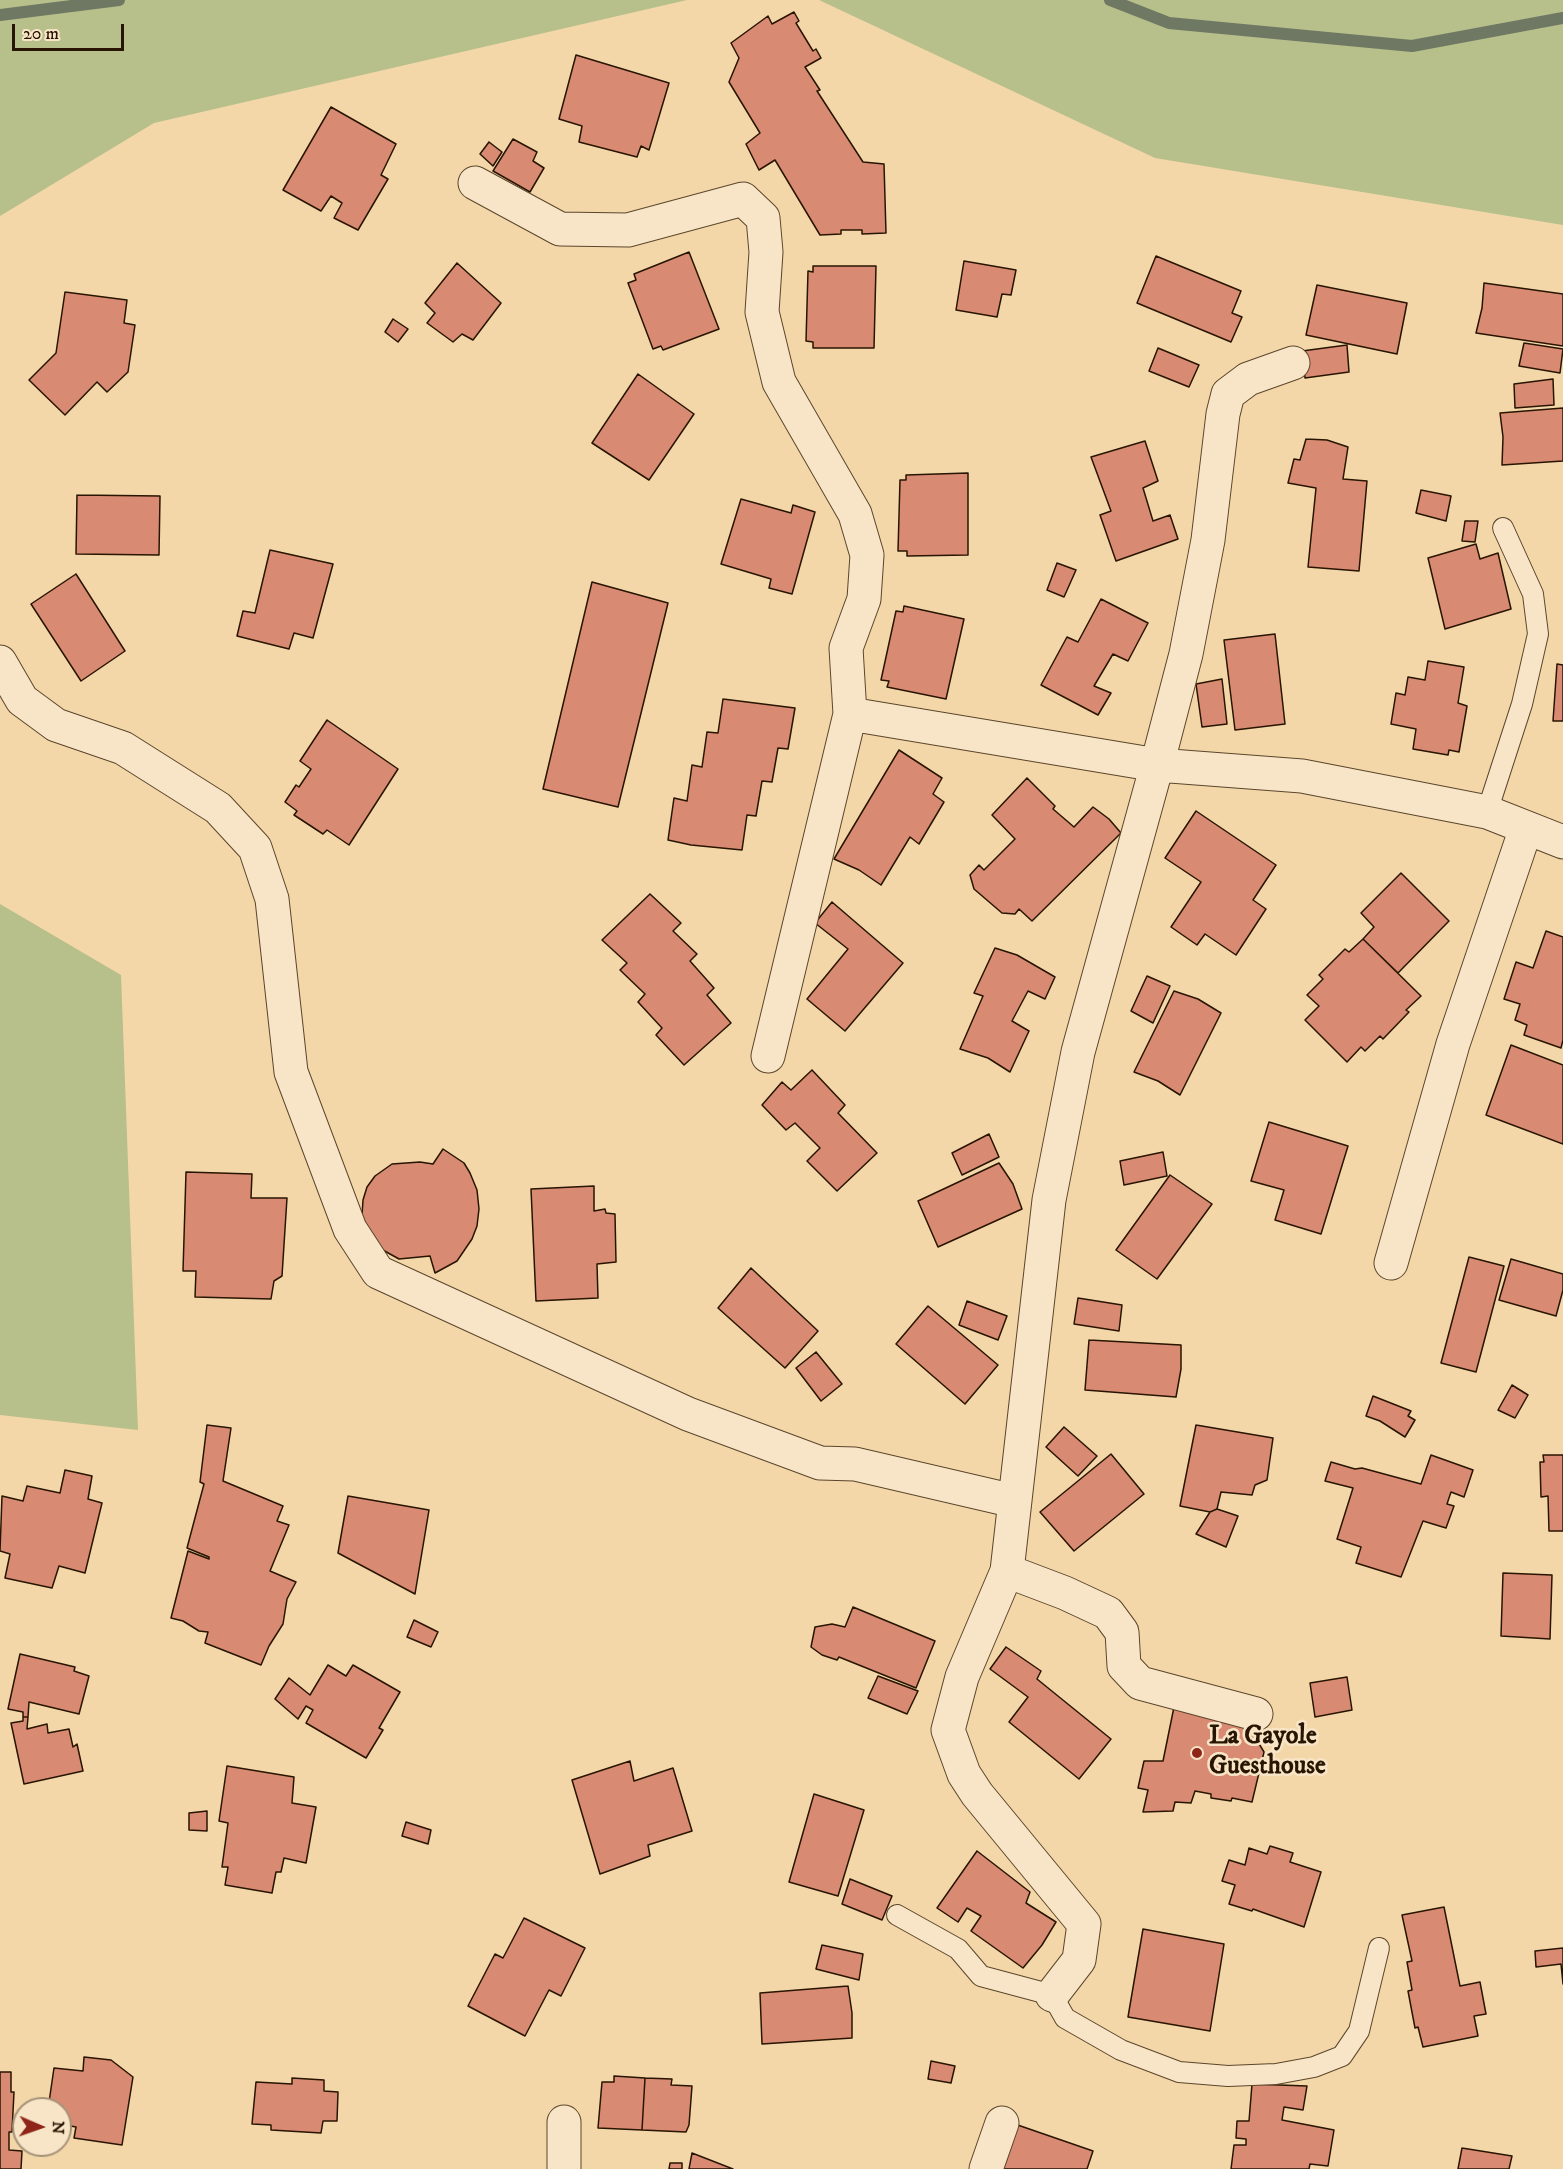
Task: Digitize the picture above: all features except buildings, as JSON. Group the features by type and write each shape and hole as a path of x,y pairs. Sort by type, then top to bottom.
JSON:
{"street":[{"path":"475,183 560,229 628,230 743,199 763,218 766,252 762,312 779,382 855,514 867,555 864,599 846,648 850,714 768,1056"},
{"path":"1052,1995 1079,1960 1084,1924 977,1794 964,1774 948,1730 962,1677 1007,1571 1049,1200 1078,1052 1186,654 1208,540 1223,414 1228,394 1248,379 1293,363"},
{"path":"0,662 22,700 56,725 123,748 218,808 255,848 272,899 291,1072 350,1229 378,1272 688,1414 820,1463 855,1464 1014,1501"},
{"path":"850,714 1157,765 1302,776 1487,812 1563,842"},
{"path":"1390,1263 1453,1044 1526,828"},
{"path":"1007,1571 1065,1593 1108,1613 1122,1632 1124,1666 1140,1683 1256,1714"},
{"path":"564,2122 564,2169"},
{"path":"986,2169 1002,2123"}],"lane":[{"path":"1487,812 1522,705 1538,633 1533,594 1503,528"},
{"path":"897,1915 958,1949 981,1976 1052,1995 1065,2018 1121,2050 1179,2072 1228,2076 1276,2074 1314,2067 1342,2056 1359,2031 1379,1948"}],"green space":[{"path":"0,0 687,0 154,123 0,216"},
{"path":"819,0 1563,0 1563,225 1155,158"},
{"path":"0,904 121,975 138,1430 0,1415"}],"waterway":[{"path":"0,15 119,0"},
{"path":"1110,0 1169,23 1412,46 1563,18"}],"place":[{"name":"La Gayole Guesthouse","path":"1197,1753"}]}
